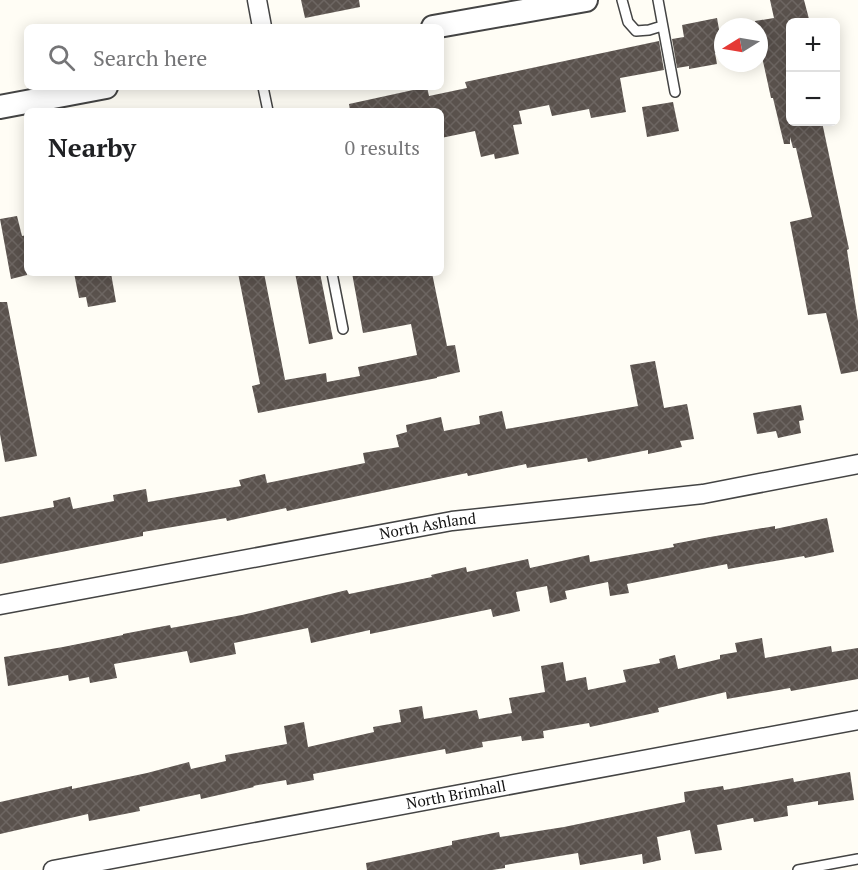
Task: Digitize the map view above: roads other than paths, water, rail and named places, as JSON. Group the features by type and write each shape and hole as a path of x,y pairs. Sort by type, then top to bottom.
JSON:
{"street":[{"path":"257,0 261,24"},
{"path":"444,25 573,1"},
{"path":"0,107 90,90"},
{"name":"North Ashland","path":"0,605 452,521 703,494 858,464"},
{"name":"North Brimhall","path":"53,870 858,720"}],"lane":[{"path":"622,0 628,22 636,31 662,26"},
{"path":"658,0 675,92"},
{"path":"264,90 267,108"},
{"path":"333,276 343,329"},
{"path":"798,870 858,859"}]}
